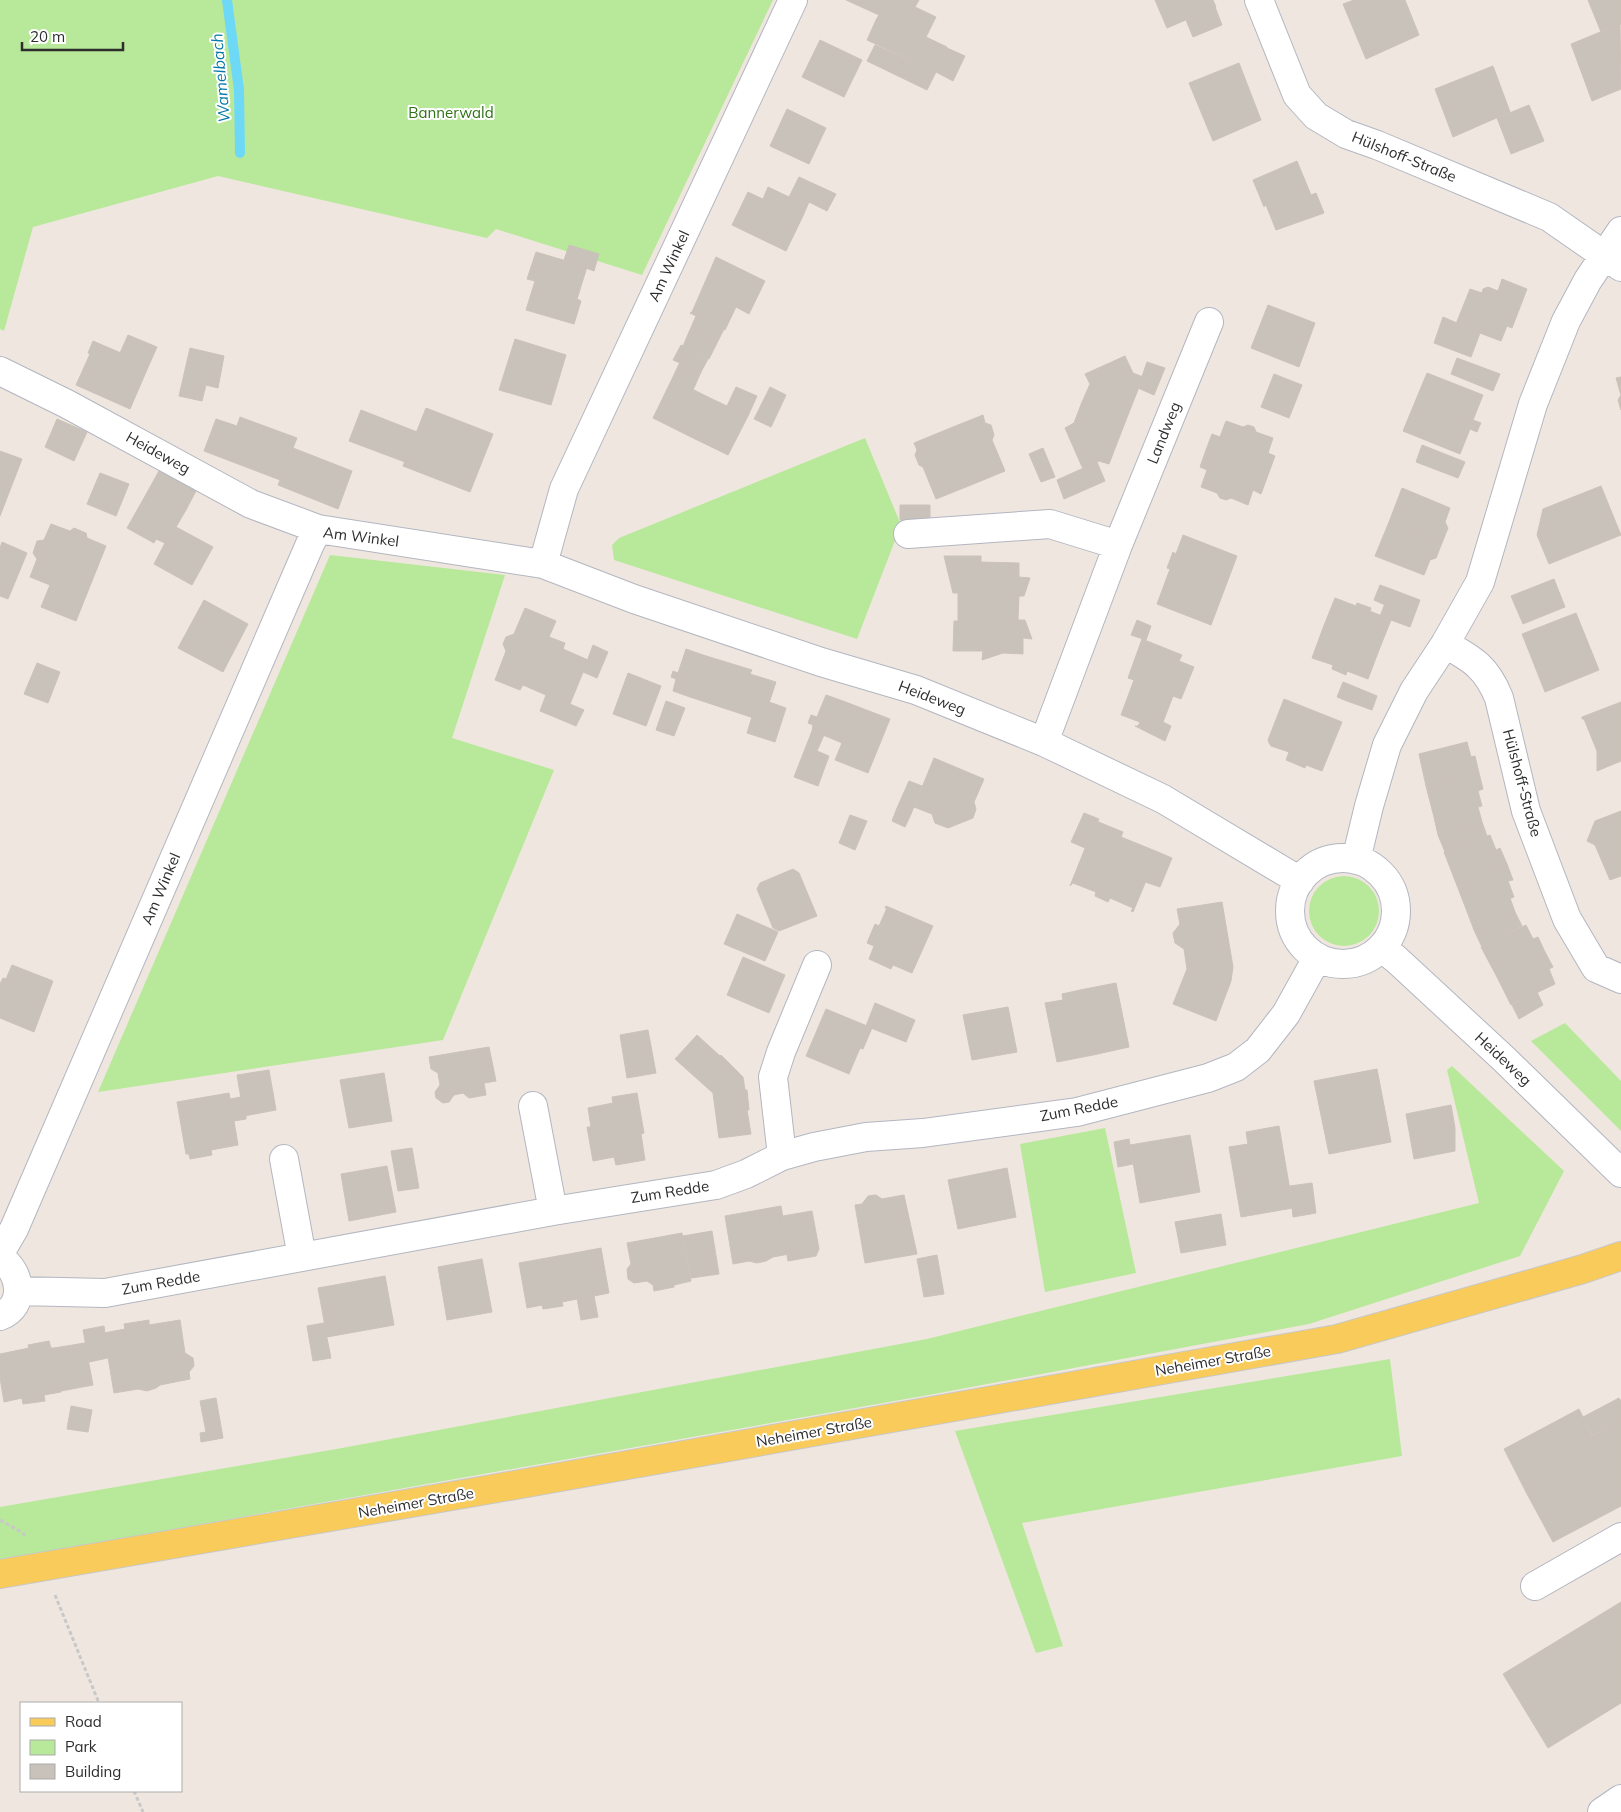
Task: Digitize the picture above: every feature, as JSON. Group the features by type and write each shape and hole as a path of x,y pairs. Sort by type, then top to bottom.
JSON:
{"main road":[{"name":"Neheimer Straße","path":"0,1574 1337,1339 1583,1269 1621,1256"}],"street":[{"name":"Am Winkel","path":"0,1253 14,1228 318,529 543,564 564,489 793,0"},
{"name":"Hülshoff-Straße","path":"1262,1 1297,95 1316,116 1346,134 1377,145 1548,217 1613,261"},
{"path":"1356,860 1370,801 1387,745 1414,691 1445,644 1480,582 1533,404 1566,321 1588,280 1613,261 1621,231"},
{"name":"Landweg","path":"1044,742 1118,545 1209,322"},
{"name":"Heideweg","path":"0,371 67,404 251,504 318,529"},
{"path":"908,534 1050,524 1118,545"},
{"name":"Heideweg","path":"543,564 634,599 821,662 916,690 1044,742 1164,799 1300,881"},
{"name":"Hülshoff-Straße","path":"1445,644 1470,657 1484,669 1493,682 1499,698 1526,811 1566,919 1596,968 1621,979"},
{"path":"1340,858 1356,860 1370,866 1383,876 1394,897 1396,920 1391,935 1382,948 1368,958 1351,964 1334,964 1317,958 1304,947 1294,932 1290,915 1292,897 1300,881 1310,870 1324,862 1340,858"},
{"name":"Heideweg","path":"1382,948 1504,1059 1621,1173"},
{"name":"Zum Redde","path":"18,1291 105,1293 553,1211 716,1185 746,1174 782,1156 814,1147 866,1137 923,1133 1077,1112 1208,1078 1236,1066 1258,1050 1286,1014 1317,958"},
{"path":"782,1156 773,1077 781,1052 818,965"},
{"path":"533,1106 553,1211"},
{"path":"284,1159 302,1257"},
{"path":"0,1258 14,1270 18,1280 18,1291 14,1304 0,1316"},
{"path":"1535,1586 1621,1537"},
{"path":"1602,1812 1621,1799"}],"path":[{"path":"43,1566 99,1702"},
{"path":"134,1792 143,1812"}],"green space":[{"name":"Bannerwald","path":"0,0 773,0 642,275 496,229 487,238 218,176 33,227 4,331 0,329"},
{"path":"865,438 901,525 857,639 614,560 612,545 619,538"},
{"path":"330,555 505,575 452,738 554,770 443,1040 98,1092"},
{"path":"1351,876 1364,882 1373,891 1377,897 1379,911 1377,925 1369,936 1358,944 1337,946 1330,944 1319,936 1311,925 1309,904 1311,897 1319,886 1330,878"},
{"path":"1565,1023 1621,1081 1621,1131 1531,1041"},
{"path":"1452,1066 1564,1171 1520,1256 1309,1324 934,1394 0,1560 0,1507 342,1448 927,1339 1479,1203 1447,1070"},
{"path":"1105,1128 1136,1273 1045,1292 1020,1144"},
{"path":"1390,1359 1402,1456 1022,1523 1063,1646 1036,1653 955,1431"}],"building":[{"path":"846,0 919,0 915,7 936,17 926,37 907,28 904,34 876,20 879,15"},
{"path":"1155,0 1213,0 1216,7 1167,28"},
{"path":"1354,0 1405,0 1419,35 1366,59 1343,4"},
{"path":"1588,0 1621,0 1621,24 1601,32"},
{"path":"1215,7 1222,25 1193,37 1186,20"},
{"path":"876,20 904,34 907,28 947,47 936,72 867,40"},
{"path":"1620,24 1621,89 1592,101 1571,44"},
{"path":"820,40 862,60 844,97 802,77"},
{"path":"875,45 936,72 927,90 867,61"},
{"path":"947,48 965,56 953,81 936,72"},
{"path":"1239,63 1261,120 1213,141 1189,83"},
{"path":"1493,66 1510,112 1453,137 1435,89"},
{"path":"1529,105 1544,141 1511,154 1497,118"},
{"path":"787,109 826,128 809,164 770,146"},
{"path":"1297,161 1311,195 1316,193 1324,213 1276,230 1253,180"},
{"path":"799,177 836,194 827,211 809,202 802,218 763,199 768,187 789,197"},
{"path":"748,192 802,218 786,251 732,225"},
{"path":"569,245 599,254 594,271 564,260"},
{"path":"536,252 587,267 577,299 581,301 574,324 526,310 535,281 527,279"},
{"path":"716,257 765,281 749,314 736,307 725,330 690,313"},
{"path":"1502,279 1527,289 1512,328 1507,326 1501,341 1456,324 1470,289 1482,293 1483,289 1488,287 1498,291"},
{"path":"1268,305 1315,323 1299,367 1251,348"},
{"path":"696,316 724,329 716,345 689,332"},
{"path":"1443,317 1480,333 1471,357 1434,343"},
{"path":"689,332 716,345 709,359 683,346"},
{"path":"128,335 157,347 149,365 120,353"},
{"path":"515,339 566,355 551,405 499,390"},
{"path":"93,341 149,365 130,409 76,385 90,354 88,353"},
{"path":"681,345 708,359 701,372 673,360"},
{"path":"190,348 224,356 218,388 206,385 202,401 179,396"},
{"path":"1125,356 1133,373 1143,377 1126,420 1082,402 1090,384 1085,374"},
{"path":"1457,358 1500,374 1493,391 1451,374"},
{"path":"680,362 701,372 693,390 672,379"},
{"path":"1147,362 1165,368 1154,395 1138,388"},
{"path":"1427,373 1483,395 1473,420 1481,423 1479,427 1415,402"},
{"path":"1274,374 1302,385 1289,418 1261,407"},
{"path":"1621,377 1621,395 1616,378"},
{"path":"672,379 710,398 691,437 653,418"},
{"path":"736,387 757,396 748,416 727,406"},
{"path":"770,387 786,395 771,427 754,419"},
{"path":"1621,395 1621,410 1618,400"},
{"path":"710,398 748,416 728,455 691,437"},
{"path":"1082,402 1126,420 1109,464 1099,461 1083,469 1065,428 1074,423"},
{"path":"1415,402 1479,427 1477,432 1470,429 1460,454 1403,431"},
{"path":"426,408 493,434 470,492 403,466"},
{"path":"361,410 417,432 405,462 349,441"},
{"path":"983,415 985,423 991,425 994,435 992,440 1005,471 971,485 948,429"},
{"path":"240,417 297,438 280,480 204,451 216,419 237,426"},
{"path":"57,419 87,432 74,461 45,447"},
{"path":"1226,421 1243,427 1248,425 1254,427 1256,432 1273,438 1268,453 1275,456 1268,475 1206,450 1212,434 1220,437"},
{"path":"948,429 971,485 936,499 923,467 919,465 915,455 917,450 914,443"},
{"path":"1422,445 1465,462 1458,478 1416,462"},
{"path":"293,448 352,471 338,509 278,485"},
{"path":"1043,448 1055,477 1041,482 1029,454"},
{"path":"1206,450 1268,475 1261,494 1253,490 1248,505 1231,498 1226,500 1220,498 1217,493 1201,487 1207,470 1200,467"},
{"path":"0,451 22,459 0,516"},
{"path":"1097,462 1105,481 1064,499 1057,480"},
{"path":"160,469 197,489 186,510 149,489"},
{"path":"100,473 129,484 116,516 87,504"},
{"path":"1601,486 1621,535 1549,564 1537,535 1543,509"},
{"path":"1402,488 1450,508 1445,522 1448,528 1442,543 1389,522"},
{"path":"149,489 186,510 176,527 213,547 192,585 154,564 165,543 156,539 154,543 127,528"},
{"path":"900,505 930,505 930,520 900,520"},
{"path":"1389,522 1442,543 1436,558 1430,560 1424,575 1375,556"},
{"path":"51,524 70,531 74,528 86,533 87,538 106,546 76,621 41,607 50,585 30,577 37,559 33,553 37,541 44,540"},
{"path":"1183,535 1237,556 1211,625 1157,604 1170,569 1167,568 1173,552 1176,554"},
{"path":"2,542 27,553 8,599 0,596 0,548"},
{"path":"944,556 981,556 981,562 1019,563 1019,577 1030,578 1024,596 1019,596 1018,620 1025,620 1032,639 1023,638 1023,654 1003,653 982,660 983,651 953,651 954,621 958,621 958,593 953,593"},
{"path":"1554,579 1565,607 1523,624 1511,596"},
{"path":"1380,585 1391,589 1385,605 1374,600"},
{"path":"1391,589 1420,600 1410,627 1380,616"},
{"path":"1335,598 1356,606 1357,603 1371,608 1370,611 1391,620 1379,650 1323,628"},
{"path":"204,600 248,624 223,672 178,648"},
{"path":"525,608 556,621 549,637 565,643 563,649 588,660 570,704 584,710 576,726 540,711 546,695 523,685 520,690 495,680 506,651 503,644 506,637 514,634"},
{"path":"1576,613 1599,670 1545,692 1522,634"},
{"path":"1137,620 1151,626 1146,640 1131,635"},
{"path":"1323,628 1379,650 1368,679 1347,671 1346,675 1332,669 1333,665 1312,658"},
{"path":"1142,639 1182,655 1179,661 1194,667 1181,699 1173,696 1163,722 1171,726 1165,741 1135,726 1138,726 1140,722 1121,715 1134,680 1128,678"},
{"path":"593,645 608,652 597,678 583,672"},
{"path":"686,649 703,655 690,697 673,691 676,679 671,677 673,671 678,673"},
{"path":"703,655 752,670 750,674 776,682 763,721 690,697"},
{"path":"37,663 60,672 48,703 24,694"},
{"path":"628,673 661,686 646,726 613,714"},
{"path":"1343,682 1353,686 1347,701 1337,697"},
{"path":"1353,686 1377,696 1372,710 1347,701"},
{"path":"826,695 843,701 828,737 812,731 813,725 808,723 811,715 817,717"},
{"path":"1284,699 1342,722 1322,771 1306,765 1305,768 1286,760 1289,752 1271,746 1269,743 1268,740"},
{"path":"666,701 685,708 674,736 656,730"},
{"path":"843,701 890,719 868,773 835,760 842,743 828,737"},
{"path":"769,702 786,708 775,742 747,733 752,717 763,721"},
{"path":"1621,702 1621,761 1597,771 1597,751 1582,717"},
{"path":"812,731 824,735 817,751 829,756 818,786 794,777"},
{"path":"1467,742 1471,757 1475,756 1479,773 1426,786 1419,754"},
{"path":"934,758 984,779 974,802 976,809 973,818 948,828 935,823 932,814 914,807"},
{"path":"1479,773 1483,789 1478,791 1482,806 1434,817 1426,786"},
{"path":"909,781 922,786 911,814 897,808"},
{"path":"1478,807 1482,822 1438,835 1434,817"},
{"path":"897,808 911,814 905,827 892,821"},
{"path":"1621,811 1621,876 1610,880 1595,845 1587,841 1595,821"},
{"path":"1084,813 1099,819 1085,848 1071,842"},
{"path":"850,815 867,821 855,850 839,843"},
{"path":"1096,821 1123,832 1121,837 1158,852 1133,912 1131,911 1133,908 1110,898 1108,902 1095,896 1096,892 1073,883 1070,886"},
{"path":"1482,822 1487,836 1445,852 1438,835"},
{"path":"1490,835 1496,850 1500,848 1507,864 1456,883 1444,852"},
{"path":"1158,852 1172,858 1160,887 1145,882"},
{"path":"1507,864 1513,880 1508,881 1514,897 1468,914 1456,883"},
{"path":"793,869 799,873 817,916 779,931 773,928 757,889 760,883"},
{"path":"1510,898 1515,912 1474,930 1468,914"},
{"path":"1222,902 1233,967 1231,981 1216,1021 1173,1004 1187,969 1184,949 1175,943 1173,933 1180,924 1177,909"},
{"path":"886,906 933,926 912,973 893,965 891,969 869,959 874,946 867,943 875,924 879,926 887,908 885,908"},
{"path":"1515,912 1522,926 1482,947 1474,930"},
{"path":"737,914 778,932 765,961 724,944"},
{"path":"1526,925 1533,939 1538,937 1545,952 1497,977 1481,947"},
{"path":"1545,952 1553,967 1549,969 1555,984 1511,1005 1497,977"},
{"path":"743,957 785,975 769,1013 727,995"},
{"path":"12,965 53,981 34,1032 0,1018 0,984 3,978 6,979"},
{"path":"1116,983 1129,1047 1093,1055 1080,990"},
{"path":"1080,990 1093,1055 1057,1062 1045,1003 1063,1000 1062,994"},
{"path":"1537,992 1543,1005 1519,1019 1512,1005"},
{"path":"875,1003 915,1020 906,1042 866,1026"},
{"path":"1008,1007 1017,1052 972,1060 963,1015"},
{"path":"826,1009 872,1028 863,1049 860,1048 849,1074 806,1056"},
{"path":"648,1030 656,1073 627,1078 620,1035"},
{"path":"697,1035 743,1077 745,1090 747,1090 749,1110 747,1110 751,1134 719,1138 713,1093 675,1059"},
{"path":"489,1047 496,1081 484,1083 486,1095 469,1098 463,1093 454,1095 449,1102 443,1103 436,1098 435,1092 440,1085 438,1073 431,1069 429,1057"},
{"path":"1377,1069 1391,1142 1329,1154 1314,1081"},
{"path":"269,1070 276,1110 244,1116 237,1075"},
{"path":"384,1073 392,1121 349,1128 340,1080"},
{"path":"229,1093 230,1099 241,1097 246,1116 246,1119 234,1121 238,1145 211,1150 212,1155 190,1159 189,1154 186,1154 177,1102"},
{"path":"637,1093 644,1133 641,1134 645,1160 616,1165 614,1157 593,1161 587,1127 591,1127 588,1108 613,1103 612,1097"},
{"path":"1451,1105 1455,1128 1455,1151 1414,1159 1406,1114"},
{"path":"1279,1126 1293,1208 1241,1217 1229,1147 1248,1144 1246,1132"},
{"path":"1190,1135 1200,1192 1140,1203 1130,1145"},
{"path":"1129,1139 1133,1164 1118,1167 1114,1142"},
{"path":"412,1148 419,1188 398,1191 391,1151"},
{"path":"387,1166 396,1212 349,1221 341,1174"},
{"path":"1007,1168 1016,1217 958,1229 948,1180"},
{"path":"1312,1183 1316,1213 1293,1217 1290,1186"},
{"path":"876,1195 882,1199 904,1195 917,1254 865,1263 855,1205 862,1204 868,1196"},
{"path":"781,1206 789,1254 757,1263 749,1261 733,1264 725,1216"},
{"path":"812,1211 819,1249 816,1256 788,1261 787,1255 789,1254 783,1216"},
{"path":"1221,1214 1226,1245 1181,1253 1175,1222"},
{"path":"712,1231 719,1274 691,1278 683,1236"},
{"path":"682,1233 691,1281 654,1291 653,1285 647,1281 634,1283 628,1279 627,1269 631,1264 627,1243"},
{"path":"601,1248 609,1293 594,1296 598,1317 581,1320 569,1254"},
{"path":"569,1254 577,1299 562,1302 563,1306 543,1309 542,1305 527,1308 519,1263"},
{"path":"937,1255 944,1294 924,1297 917,1259"},
{"path":"482,1259 492,1312 447,1320 438,1267"},
{"path":"385,1276 394,1325 327,1337 318,1288"},
{"path":"149,1320 149,1325 180,1320 185,1353 193,1358 194,1366 189,1372 190,1379 160,1385 147,1391 138,1389 114,1393 104,1333 125,1329 124,1324"},
{"path":"324,1323 331,1358 313,1361 307,1326"},
{"path":"104,1326 108,1358 89,1362 83,1330"},
{"path":"49,1341 51,1348 54,1348 61,1392 44,1395 45,1401 23,1404 22,1398 4,1402 0,1378 0,1354 29,1348 28,1345"},
{"path":"85,1343 93,1385 61,1391 54,1348"},
{"path":"216,1398 223,1438 201,1442 200,1433 206,1432 200,1401"},
{"path":"1619,1398 1621,1401 1621,1421 1593,1435 1583,1417"},
{"path":"71,1406 92,1410 88,1432 67,1429"},
{"path":"1579,1409 1602,1455 1527,1494 1504,1449"},
{"path":"1621,1421 1621,1491 1592,1436"},
{"path":"1602,1455 1621,1491 1621,1506 1553,1542 1527,1494"},
{"path":"1621,1602 1621,1703 1548,1748 1503,1674"}],"waterway":[{"name":"Wamelbach","path":"227,0 239,90 240,153"}]}
